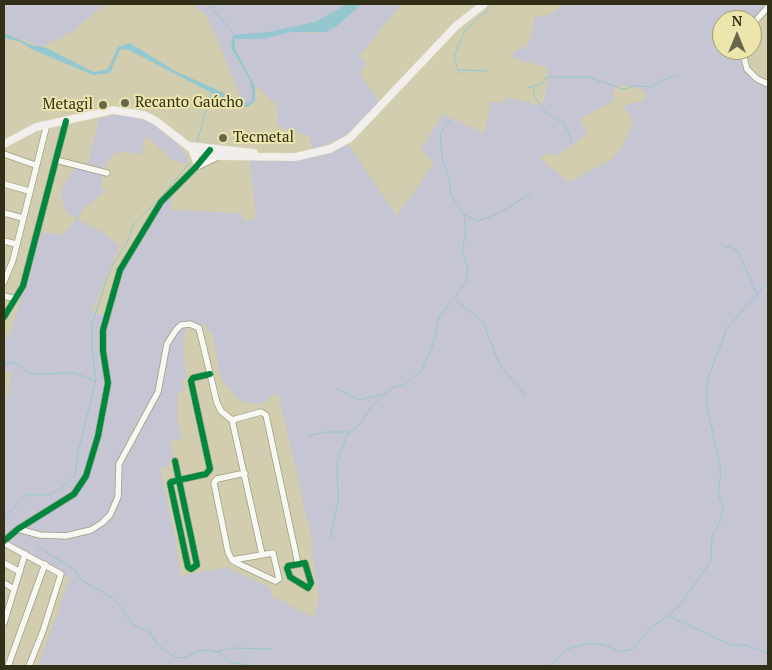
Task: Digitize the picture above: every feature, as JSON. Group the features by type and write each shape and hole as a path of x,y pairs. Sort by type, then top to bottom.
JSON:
{"main road":[{"path":"4,144 28,130 106,111 132,112 156,121 190,148 221,156 259,155 295,157 313,154 340,145 376,112 456,26 484,4"},
{"path":"190,148 196,167"},
{"path":"208,152 240,150 259,155"}],"street":[{"path":"745,60 747,69 757,79 768,84"},
{"path":"4,317 24,286 66,121"},
{"path":"4,282 16,244 47,124"},
{"path":"28,666 61,576 59,572 4,542 18,529 68,498 82,485 96,445 108,383 103,351 103,330 120,270 161,202 196,167 208,152"},
{"path":"4,154 35,165"},
{"path":"196,167 221,156"},
{"path":"56,160 108,173"},
{"path":"4,184 29,191"},
{"path":"4,213 23,218"},
{"path":"4,241 16,244"},
{"path":"4,296 16,299"},
{"path":"18,529 40,535 66,536 91,530 110,515 118,497 119,464 158,392 167,344 181,325 190,324 199,328 220,410 232,420 262,554"},
{"path":"175,461 179,480 197,565 191,569 188,568 170,483 179,480 206,474 210,469 190,381 193,378 210,374"},
{"path":"232,420 261,412 266,415 298,564"},
{"path":"232,560 271,552 274,554 279,577 277,580 232,560 228,552 214,483 217,479 245,473"},
{"path":"4,623 6,605 14,589 26,554"},
{"path":"4,563 20,572"},
{"path":"305,563 307,566 311,583 309,587 288,575 288,567 298,564 305,563"},
{"path":"8,666 45,564"},
{"path":"4,583 14,589"}],"shaded area":[{"path":"4,4 105,4 72,32 42,47 4,33"},
{"path":"193,4 347,4 315,22 246,36 233,35 235,57 250,80 252,101 247,103 240,102 241,97 207,16"},
{"path":"362,4 401,4 359,56 366,64 360,73 379,103 344,137 313,150 310,136 287,130 278,125 277,105 255,85 236,51 235,39 264,39 291,32 321,33 337,26"},
{"path":"565,4 768,4 762,11 712,10 712,60 743,60 743,63 768,86 768,666 38,666 70,578 4,541 4,397 7,398 12,372 4,371 4,345 12,328 41,232 62,235 77,219 101,231 119,245 92,311 94,314 110,315 119,277 158,211 173,192 171,210 240,213 245,221 256,218 250,158 288,159 349,145 397,216 434,163 421,149 443,114 485,134 490,102 505,103 506,97 542,106 548,82 547,67 513,58 514,51 525,48 530,41 535,17 549,15","holes":["616,85 638,87 645,92 646,99 623,106 630,115 633,125 621,148 611,160 569,182 540,159 549,152 555,157 587,134 579,119 614,101 613,91","206,324 207,332 212,332 221,378 240,401 259,404 265,402 275,393 279,396 313,545 311,546 319,599 314,618 272,596 269,587 228,567 180,576 176,542 160,468 169,466 168,462 174,460 170,441 182,438 177,418 178,393 184,389 182,379 186,378 183,339 186,330 188,326"]},
{"path":"123,114 151,122 176,142 188,157 188,162 184,163 171,159 147,136 144,141 142,155 122,151 114,154 105,165 101,187 105,192 86,206 77,219 66,211 61,197 62,189 77,163 88,165 99,118"}],"water":[{"path":"347,4 362,4 337,26 326,32 291,32 264,39 235,39 235,49 255,86 255,101 248,107 240,106 208,91 129,50 120,49 110,73 93,75 31,49 21,42 4,38 4,33 32,45 47,48 94,72 108,69 118,47 130,43 175,71 247,103 252,101 250,80 231,48 233,35 268,32 315,22"}],"waterway":[{"path":"208,4 235,35"},
{"path":"459,74 454,55 466,29 488,10 488,4"},
{"path":"458,70 487,71"},
{"path":"527,88 543,83 546,77 588,77 623,89 637,86 651,87 662,80 677,76"},
{"path":"534,88 534,96 547,114 563,123 569,133 571,143"},
{"path":"197,143 211,92"},
{"path":"330,539 338,501 337,462 347,435 361,423 372,406 388,391 394,387 404,385 422,370 432,347 439,318 466,282 468,269 462,251 466,233 464,215 450,193 450,181 442,157 440,133 450,120"},
{"path":"4,518 26,495 48,495 60,489 75,476 78,452 96,380 92,347 92,325 106,281 113,264 127,243 134,224 163,195 190,162"},
{"path":"465,215 478,221 502,212 531,193"},
{"path":"720,243 738,252 757,294"},
{"path":"549,666 567,649 590,643 604,645 621,652 633,649 652,626 667,617 678,607 711,561 712,536 720,522 723,508 718,492 721,471 707,406 707,381 727,328 768,282"},
{"path":"456,300 483,322 499,364 526,396"},
{"path":"4,364 13,362 32,374 75,373 95,381"},
{"path":"337,389 359,400 385,394"},
{"path":"308,436 326,432 348,432"},
{"path":"37,546 75,570 81,580 111,597 122,608 133,625 149,631 157,644 176,658 187,657 199,651 210,650 220,653 229,662 253,666"},
{"path":"669,616 731,645 745,645 768,653"},
{"path":"218,651 235,648 272,649"}],"cycle path":[{"path":"4,317 23,286 66,121"},
{"path":"4,541 18,529 74,494 86,476 98,436 108,383 103,351 103,330 120,270 161,202 210,150"},
{"path":"175,461 179,480 197,565 191,569 188,567 170,483 171,482 179,480 206,474 210,469 191,381 193,378 210,374"},
{"path":"305,563 311,583 308,588 290,577 287,568 288,566 305,563"}],"place":[{"name":"Recanto Gaúcho","path":"125,103"},
{"name":"Metagil","path":"103,105"},
{"name":"Tecmetal","path":"223,138"}]}
